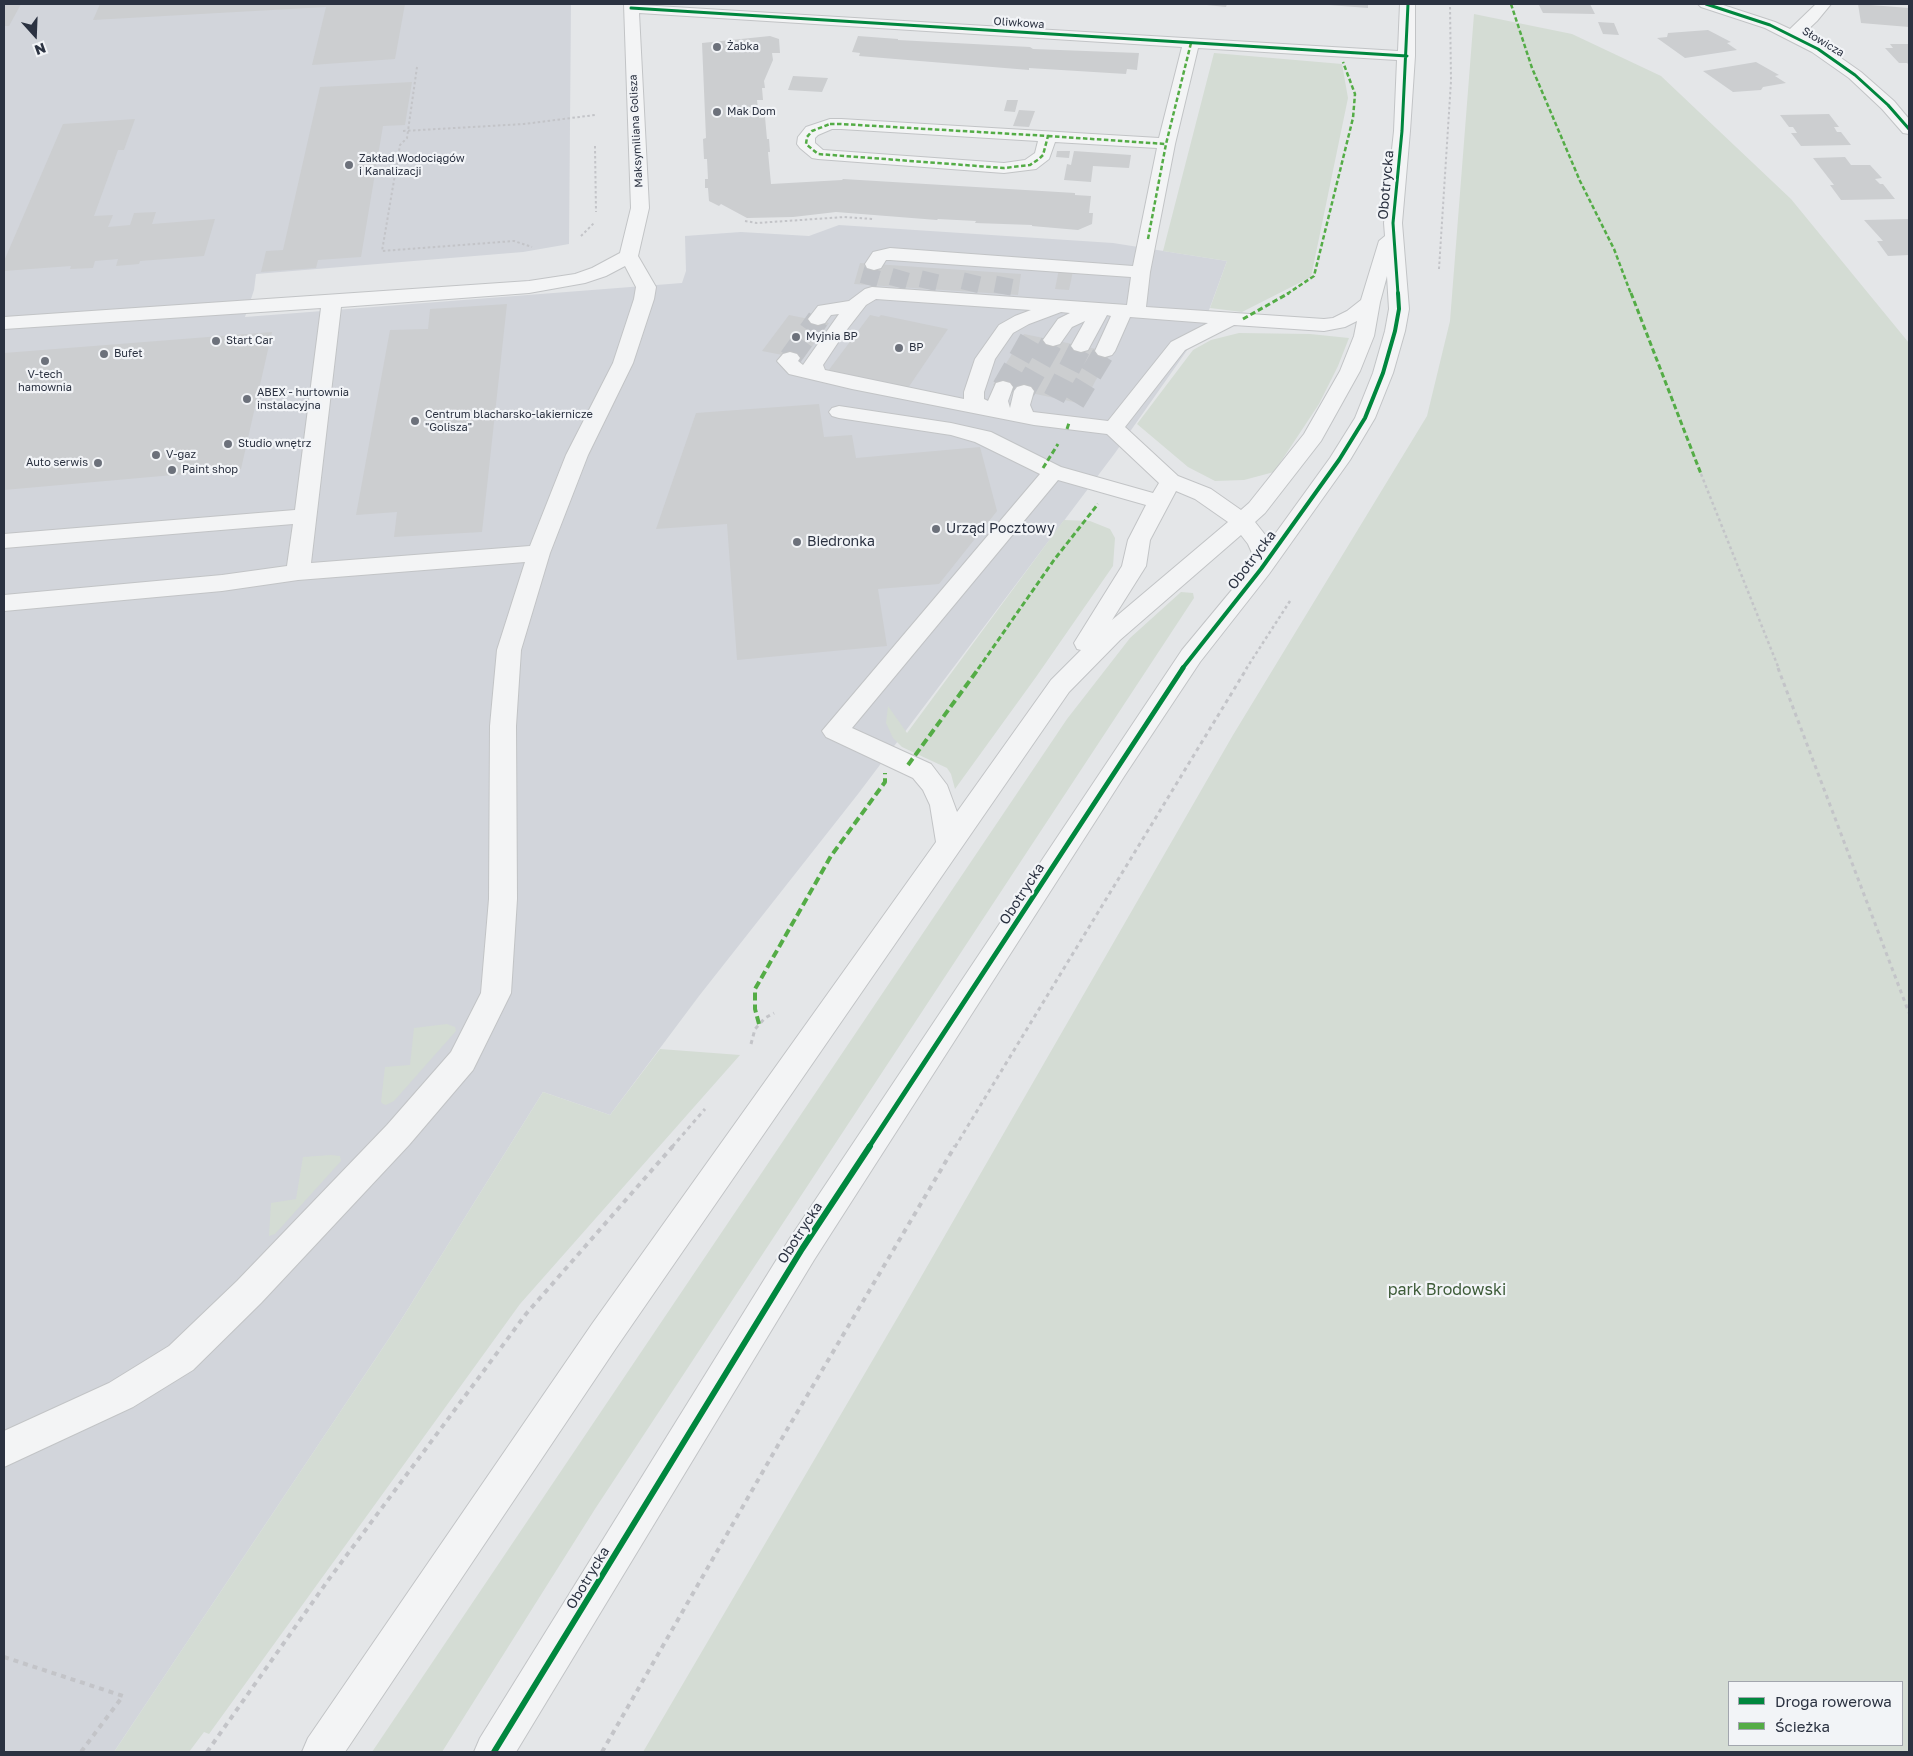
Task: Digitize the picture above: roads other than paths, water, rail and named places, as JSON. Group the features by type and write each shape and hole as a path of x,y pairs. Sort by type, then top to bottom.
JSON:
{"street":[{"name":"Obotrycka","path":"494,1752 802,1249 1116,768 1191,656 1262,569 1339,460 1366,418 1384,373 1396,331 1398,309 1393,223 1407,56 1408,4"},
{"name":"Słowicza","path":"1706,4 1770,25 1818,49 1855,75 1888,105 1909,129"},
{"path":"1792,35 1812,18 1824,4"},
{"name":"Oliwkowa","path":"631,6 1407,56"},
{"name":"Maksymiliana Golisza","path":"629,256 640,208 631,6"},
{"path":"1105,351 1134,312 1166,144 1190,43"},
{"path":"1048,136 1043,155 1039,159 1030,165 1004,168 833,156 818,154 806,144 807,137 812,131 830,124 841,124 1048,136 1166,144"},
{"name":"Obotrycka","path":"322,1752 604,1336 1060,686 1111,634 1242,522 1270,493 1313,436 1350,371 1364,336 1370,302 1393,223"},
{"path":"4,323 332,302 555,284 599,272 629,256 646,287 644,299 623,363 577,455 539,553 508,650 503,726 503,899 496,993 462,1061 398,1135 249,1292 181,1358 121,1396 4,1448"},
{"path":"874,264 880,256 1007,267 1042,265 1141,272"},
{"path":"1035,304 1042,265"},
{"path":"817,374 813,365 837,329 870,289 968,295 1035,304 1134,312 1324,325 1338,323 1354,315 1370,302"},
{"path":"298,572 332,302"},
{"path":"818,319 826,310 855,306"},
{"path":"1032,336 1046,321 1066,306"},
{"path":"993,411 974,401 974,392 985,359 1006,329 1022,320 1066,306"},
{"path":"1053,340 1065,323 1098,309"},
{"path":"1081,346 1098,309"},
{"path":"1134,312 1166,339 1178,346 1201,332 1230,319"},
{"path":"1113,428 1166,339"},
{"path":"790,358 787,361 796,370 1024,418 1054,413 1084,424 1113,428 1170,481 1203,494 1242,522 1259,542 1263,553 1262,569"},
{"path":"993,411 1003,387"},
{"path":"1024,392 1020,405 1024,418"},
{"path":"1074,402 1074,414 1084,424"},
{"path":"839,412 951,429 983,437 1053,472 1159,502"},
{"path":"950,845 944,805 934,785 922,771 835,731 1053,472"},
{"path":"1060,686 1134,566 1139,540 1170,481"},
{"path":"4,541 306,516"},
{"path":"4,602 222,583 298,572 539,553"}],"tunnel":[{"path":"868,285 874,264"},
{"path":"897,287 903,266"},
{"path":"927,289 932,268"},
{"path":"969,291 974,270"},
{"path":"1002,294 1006,273"},
{"path":"790,358 818,319"},
{"path":"1003,387 1032,336"},
{"path":"1024,391 1053,340"},
{"path":"1054,398 1081,346"},
{"path":"1074,402 1105,351"}],"place":[{"name":"Żabka","path":"717,47"},
{"name":"Mak Dom","path":"717,112"},
{"name":"Zakład Wodociągów i Kanalizacji","path":"349,165"},
{"name":"Myjnia BP","path":"796,337"},
{"name":"Start Car","path":"216,341"},
{"name":"BP","path":"899,348"},
{"name":"Bufet","path":"104,354"},
{"name":"V-tech hamownia","path":"45,361"},
{"name":"ABEX - hurtownia instalacyjna","path":"247,399"},
{"name":"Centrum blacharsko-lakiernicze \"Golisza\"","path":"415,421"},
{"name":"Studio wnętrz","path":"228,444"},
{"name":"V-gaz","path":"156,455"},
{"name":"Auto serwis","path":"98,463"},
{"name":"Paint shop","path":"172,470"},
{"name":"Urząd Pocztowy","path":"936,529"},
{"name":"Biedronka","path":"797,542"}],"park label":[{"name":"park Brodowski","path":"1447,1290"}]}
